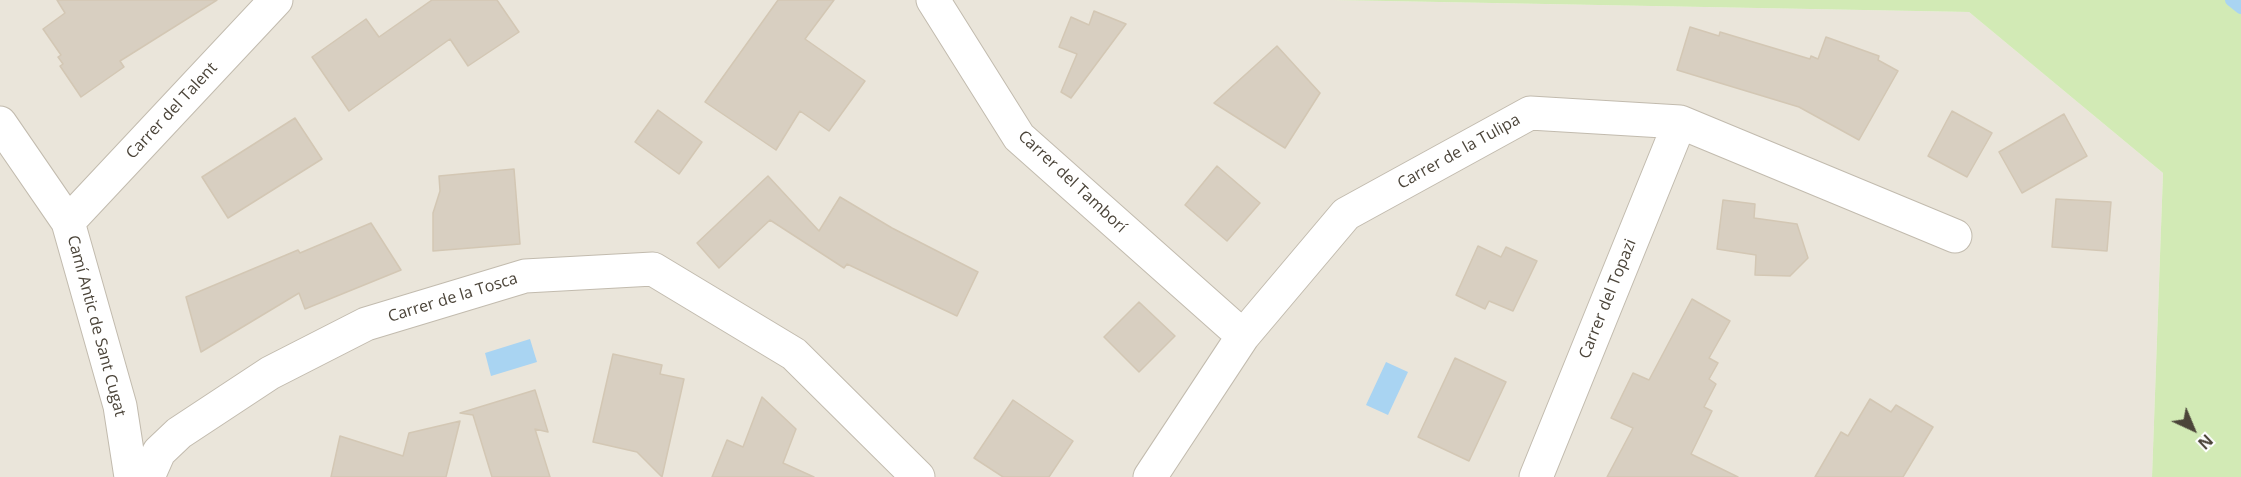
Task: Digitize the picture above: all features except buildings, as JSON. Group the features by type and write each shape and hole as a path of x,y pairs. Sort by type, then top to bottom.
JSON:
{"street":[{"name":"Carrer del Talent","path":"68,222 276,0"},
{"name":"Carrer del Tamborí","path":"933,0 1019,137 1243,336"},
{"name":"Carrer de la Tulipa","path":"1150,477 1243,336 1346,214 1530,112 1680,122 1955,236"},
{"name":"Carrer del Topazi","path":"1536,477 1680,122"},
{"name":"Camí Antic de Sant Cugat","path":"0,123 68,222 120,406 131,477"},
{"name":"Carrer de la Tosca","path":"148,477 159,452 179,433 270,373 366,324 525,276 653,269 795,354 918,477"}],"shaded area":[{"path":"0,0 1333,0 1969,12 2163,173 2152,477 0,477"}],"green space":[{"path":"1333,0 2241,0 2241,477 2152,477 2163,173 1969,12"}],"water":[{"path":"530,339 537,362 491,376 485,353"},
{"path":"1386,362 1408,372 1388,415 1366,405"}],"waterway":[{"path":"2231,0 2241,8"}]}
